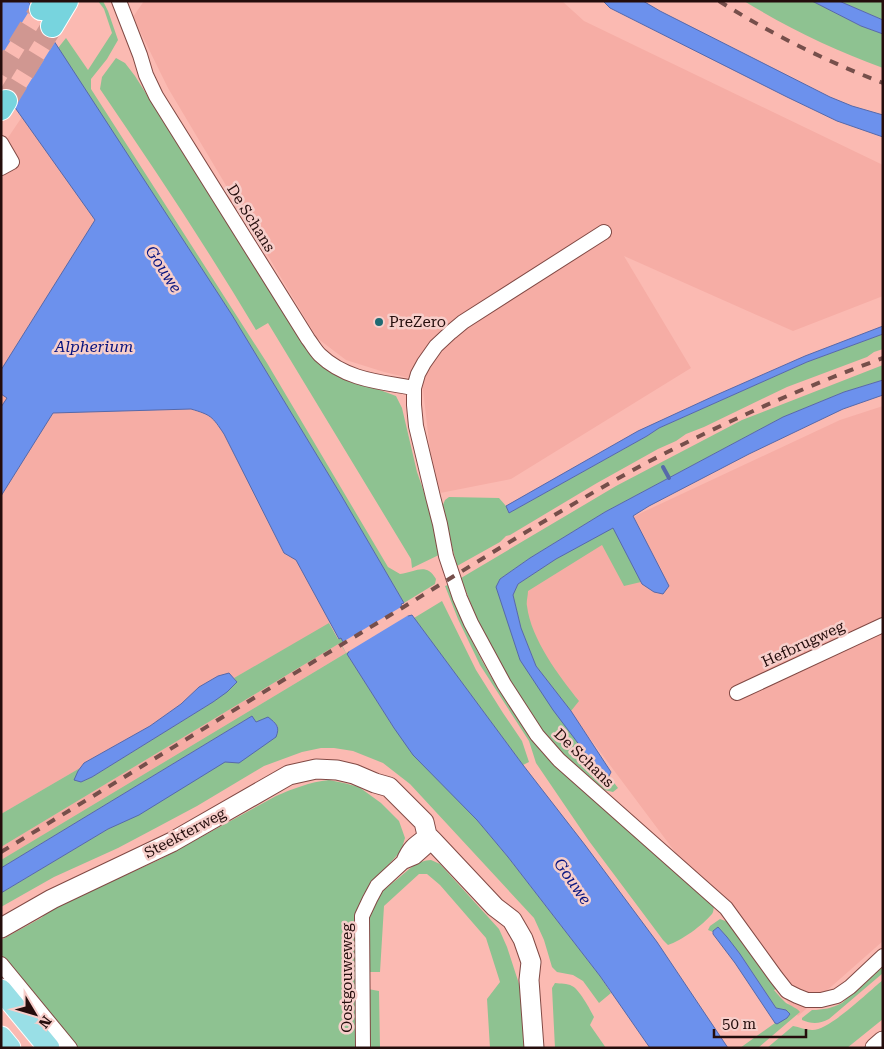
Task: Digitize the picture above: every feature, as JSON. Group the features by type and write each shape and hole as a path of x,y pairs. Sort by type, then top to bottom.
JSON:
{"highway":[{"path":"47,12 67,1"}],"main road":[{"name":"Steekterweg","path":"1,928 52,899 172,842 289,776 316,769 336,770 354,774 375,783 381,795 416,832 430,838 495,906 520,966 530,980 534,1048"},
{"path":"1,990 49,1048"},
{"path":"1,1037 10,1048"},
{"path":"875,1048 883,1041"}],"street":[{"name":"De Schans","path":"119,1 148,80 156,96 308,340 332,365 346,373 361,378 414,388"},
{"path":"1,143 12,162 1,168"},
{"name":"De Schans","path":"604,232 463,322 436,346 418,374 414,388 416,426 453,580 471,623 504,684 537,735 560,760 726,908 787,990 807,1000 821,1000 837,996 850,987 883,956"},
{"name":"Hefbrugweg","path":"738,693 883,625"},
{"name":"Oostgouweweg","path":"363,1048 362,916 377,886 403,862 415,857 430,838"},
{"path":"1,964 70,1048"}],"shaded area":[{"path":"144,1 562,1 584,21 883,165 883,296 793,331 624,256 691,368 511,479 435,494 422,381 346,360 317,338 168,88 133,17"},
{"name":"Alpherium","path":"28,108 100,214 334,621 234,678 229,673 199,687 181,704 150,726 84,763 80,768 1,814 1,148"},
{"path":"883,406 883,941 798,1016 520,645 508,581 641,513 840,420"},
{"path":"340,643 346,653 1,860 1,847"}],"green space":[{"path":"98,1 103,1 118,40 107,59 91,79 91,89 267,363 388,567 400,574 424,569 436,579 435,584 404,603 232,315 58,48 66,38 88,70 112,33 104,9"},
{"path":"744,1 812,1 861,26 883,34 883,68 812,38"},
{"path":"839,1 883,1 883,20"},
{"path":"116,58 125,63 135,76 326,368 350,382 396,396 402,408 417,472 445,552 412,568 411,559 268,323 256,330 180,208 100,89 102,77"},
{"path":"883,334 883,349 867,357 787,387 686,434 597,483 457,566 442,507 445,500 449,497 499,498 509,513 659,428 807,362"},
{"path":"883,365 883,380 844,392 783,417 605,512 530,558 500,579 520,660 605,776 609,776 618,788 613,792 604,790 561,752 526,709 481,630 461,578 616,486 742,420"},
{"path":"613,527 641,582 624,586 602,545 528,591 527,604 530,619 540,644 555,669 579,701 571,711 536,666 521,628 513,595 518,584 556,559"},
{"path":"448,585 467,630 488,672 540,748 714,907 712,914 691,932 668,945 589,841 536,763 529,741 480,665 458,619 445,586"},
{"path":"442,601 476,670 522,741 529,762 523,765 414,618"},
{"path":"329,623 338,639 341,638 349,652 347,654 394,728 508,857 600,976 611,993 599,1003 583,981 573,975 557,972 552,967 544,940 534,918 410,784 383,763 353,751 321,748 302,752 264,766 197,806 118,848 54,877 1,907 1,893 108,829 139,814 278,727 273,721 255,722 252,716 1,868 1,860 346,653 340,643 1,847 1,814 80,768 78,771 81,782 92,777 213,702 237,682 234,678"},
{"path":"329,780 359,787 381,803 399,821 405,838 401,851 369,886 357,910 358,1048 78,1048 1,954 1,940 41,918 53,908 161,859 276,796 301,786"},
{"path":"431,860 440,864 499,929 520,987 527,1048 490,1048 487,999 500,982 486,938 440,885 427,874 419,874 384,906 380,972 367,972 369,924 373,906 378,896 412,867 418,863"},
{"path":"720,919 728,922 776,989 774,990 777,994 786,1003 800,1012 758,1048 740,1048 775,1023 786,1010 776,1008 740,954 720,929 718,927 713,932 708,930 710,926"},
{"path":"883,965 883,973 829,1019 816,1023 802,1020 812,1010 820,1010 842,1003"},
{"path":"883,980 883,1019 847,1048 767,1048 793,1026 812,1030 819,1029 828,1024 838,1018"},
{"path":"555,983 570,985 578,991 594,1017 590,1025 606,1048 555,1048 552,988"},
{"path":"368,989 379,991 380,1048 369,1048"}],"water":[{"name":"Gouwe","path":"1,1 28,1 232,315 341,495 404,603 401,604 408,616 412,615 657,942 728,1048 650,1048 600,976 508,857 477,820 413,755 394,728 347,654 349,652 341,638 339,639 296,560 284,553 224,434 217,423 210,417 191,409 53,413 1,496 1,407 7,398 1,394 1,370 95,220 16,109 1,82"},
{"path":"603,1 643,1 830,97 883,115 883,137 837,121 787,97 610,8"},
{"path":"812,1 839,1 883,20 883,34 861,26"},
{"path":"883,326 883,334 807,362 659,428 509,513 506,506 638,431 805,356"},
{"path":"883,380 883,395 843,409 749,454 633,516 669,586 663,594 654,592 642,584 613,528 556,559 518,584 513,595 521,628 536,666 571,711 611,772 609,776 602,775 553,710 520,660 496,587 500,579 530,558 605,512 783,417 844,392"},
{"path":"229,673 237,682 213,702 92,777 81,782 74,780 84,763 150,726 181,704 199,687 218,676"},
{"path":"252,716 256,722 268,717 271,719 278,728 276,737 239,763 225,762 139,815 108,829 1,893 1,868"},
{"path":"718,927 740,954 776,1008 786,1010 790,1014 787,1018 777,1024 775,1023 713,934 713,931"}],"pier":[{"path":"33,5 56,40 13,109 1,87 1,56"},
{"path":"406,604 409,613 412,613 346,653 341,643"}],"waterway":[{"path":"663,467 669,478"}],"tunnel":[{"path":"1,74 41,9"},
{"path":"6,101 52,26"}],"railway":[{"path":"719,1 799,46 883,83"},
{"path":"1,852 583,498 646,463 733,420 822,381 883,358"}],"place":[{"name":"PreZero","path":"379,322"}]}
